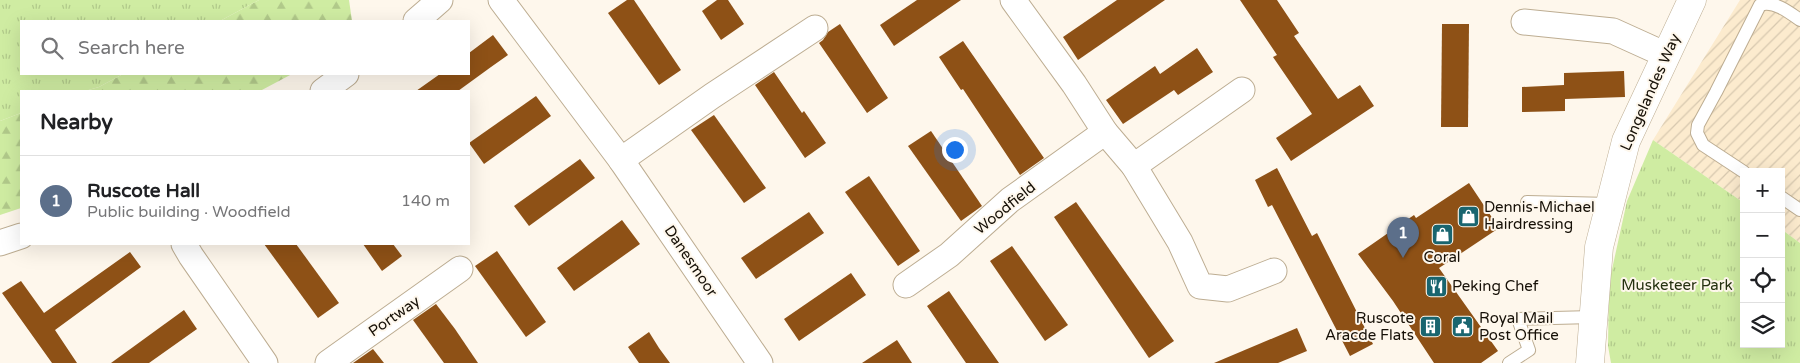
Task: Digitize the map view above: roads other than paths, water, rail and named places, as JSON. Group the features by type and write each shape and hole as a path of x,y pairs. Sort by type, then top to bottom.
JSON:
{"street":[{"name":"Danesmoor","path":"501,0 620,160 760,363"},
{"path":"1013,0 1074,84 1105,132 1134,166 1180,242 1200,286 1228,288 1274,271"},
{"name":"Longelandes Way","path":"1590,363 1598,247 1626,141 1692,0"},
{"path":"1524,22 1613,31 1666,55"},
{"path":"620,160 815,28"},
{"path":"324,90 345,75"},
{"path":"1134,166 1242,90"},
{"name":"Woodfield","path":"906,285 949,255 1010,200 1105,132"},
{"path":"0,243 20,236"},
{"path":"185,245 265,363"},
{"name":"Portway","path":"328,363 460,269"}],"lane":[{"path":"1740,169 1703,145 1697,133 1698,125 1760,5 1765,1 1771,1 1800,20"},
{"path":"1785,201 1800,210"},
{"path":"1526,202 1610,204"},
{"path":"1509,363 1530,350 1518,319 1593,316"}],"place":[{"name":"Dennis-Michael Hairdressing","path":"1468,216"},
{"name":"Coral","path":"1442,234"},
{"name":"Ruscote Hall","path":"1403,258"},
{"name":"Peking Chef","path":"1436,286"},
{"name":"Ruscote Aracde Flats","path":"1430,327"},
{"name":"Royal Mail Post Office","path":"1463,327"}],"park label":[{"name":"Musketeer Park","path":"1677,285"}]}
